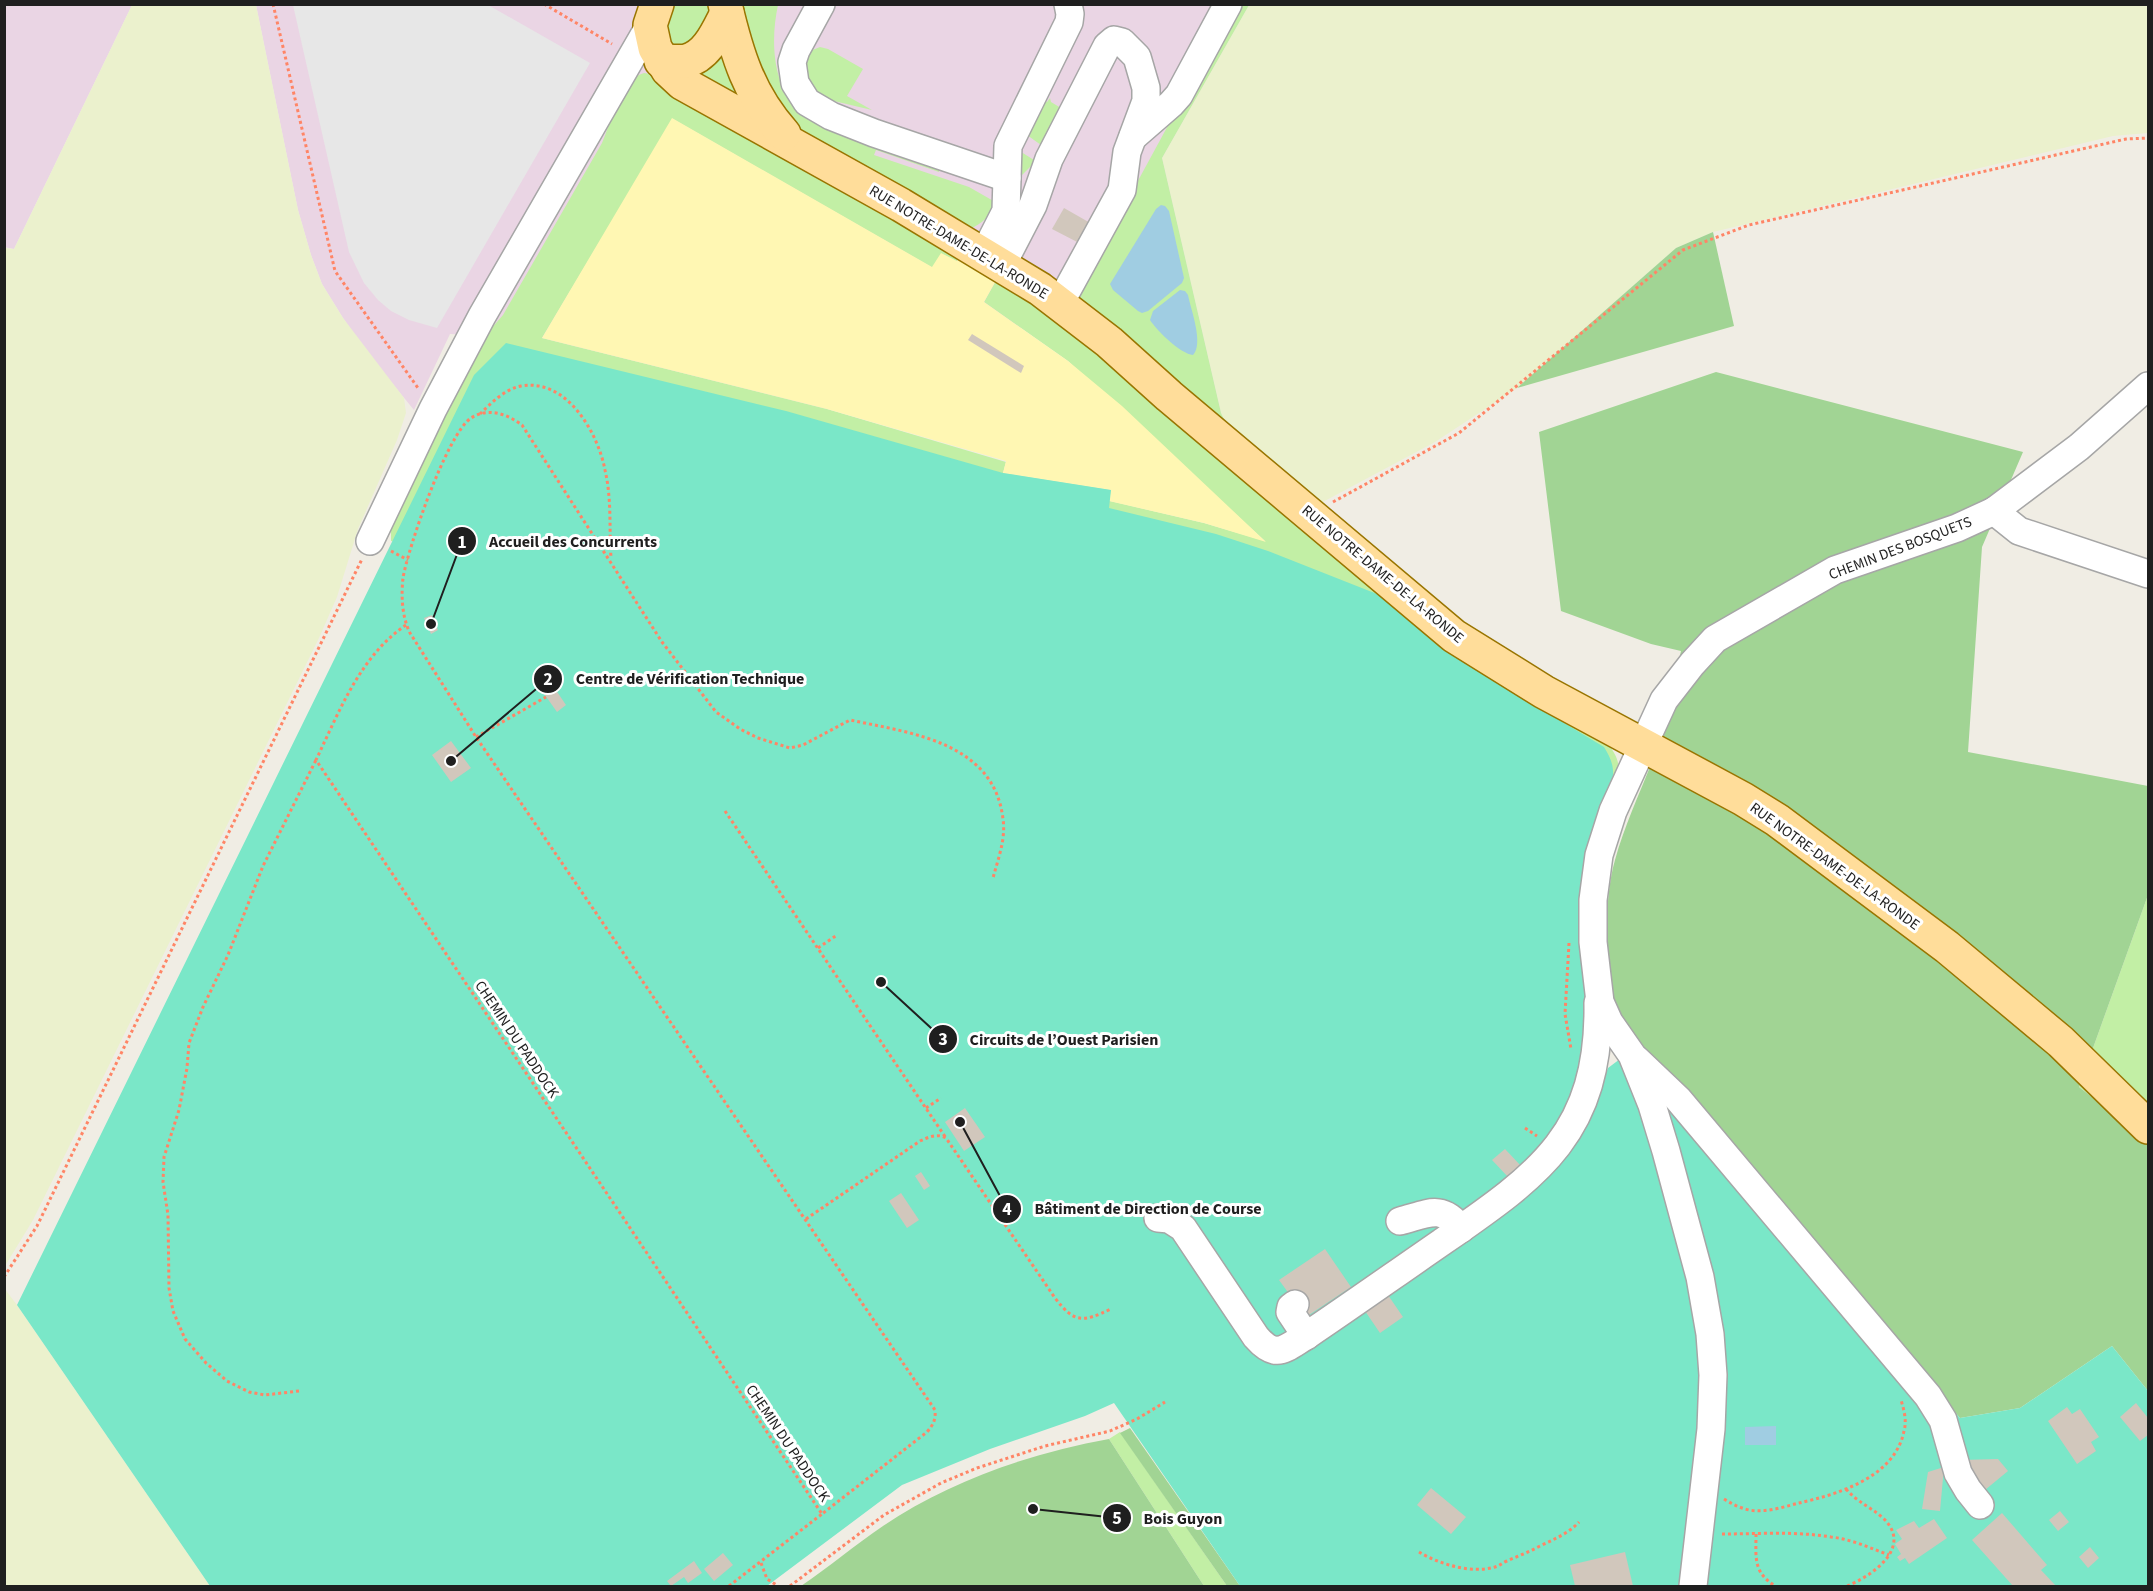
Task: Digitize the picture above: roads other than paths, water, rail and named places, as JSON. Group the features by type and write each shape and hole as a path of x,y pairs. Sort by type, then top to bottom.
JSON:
{"main road":[{"name":"RUE NOTRE-DAME-DE-LA-RONDE","path":"647,58 687,61 700,54 712,40 726,9"},
{"name":"RUE NOTRE-DAME-DE-LA-RONDE","path":"726,9 742,69 756,99 793,144"},
{"name":"RUE NOTRE-DAME-DE-LA-RONDE","path":"647,58 655,48 653,15"},
{"name":"RUE NOTRE-DAME-DE-LA-RONDE","path":"647,58 699,94 793,144 993,259 1060,303 1109,342 1169,396 1454,636 1544,692 1777,820 1913,920 2041,1024 2148,1127"}],"street":[{"path":"821,4 792,62 795,83 807,102 831,116 873,133 1007,178"},
{"path":"993,259 1006,211 1008,146 1069,22 1068,4"},
{"path":"1130,139 1179,95 1228,4"},
{"path":"993,259 1033,205 1049,159 1107,46 1114,40 1122,42 1137,57 1146,87 1146,101 1130,139 1122,190 1060,303"},
{"path":"370,541 433,409 488,306 647,58"},
{"name":"CHEMIN DES BOSQUETS","path":"1597,984 1592,921 1599,855 1613,811 1664,700 1715,639 1835,570 1957,528 1994,511 2079,447 2148,386"},
{"path":"1994,511 2019,531 2148,574"},
{"path":"1597,984 1603,1011 1632,1055 1652,1105 1706,1305 1713,1375 1712,1429 1694,1587"},
{"path":"1158,1218 1169,1219 1183,1228 1256,1337 1265,1346 1279,1352 1306,1336 1461,1229 1509,1194 1541,1166 1567,1134 1586,1095 1593,1070 1598,1020 1597,984"},
{"path":"1632,1055 1678,1099 1928,1396 1943,1420 1958,1473 1980,1505"},
{"path":"1400,1221 1441,1212 1449,1216 1461,1229"},
{"path":"1295,1304 1290,1312 1306,1336"}],"water":[{"path":"1161,205 1169,211 1184,278 1182,283 1148,311 1142,313 1113,290 1110,284 1156,209"},
{"path":"1180,290 1185,291 1188,295 1196,326 1197,343 1193,355 1182,351 1150,320 1153,311"},
{"path":"1776,1426 1776,1445 1745,1445 1745,1427"}],"place":[{"name":"Accueil des Concurrents","path":"431,624"},
{"name":"Centre de Vérification Technique","path":"451,761"},
{"name":"Circuits de l’Ouest Parisien","path":"881,982"},
{"name":"Bâtiment de Direction de Course","path":"960,1122"},
{"name":"Bois Guyon","path":"1033,1509"}]}
